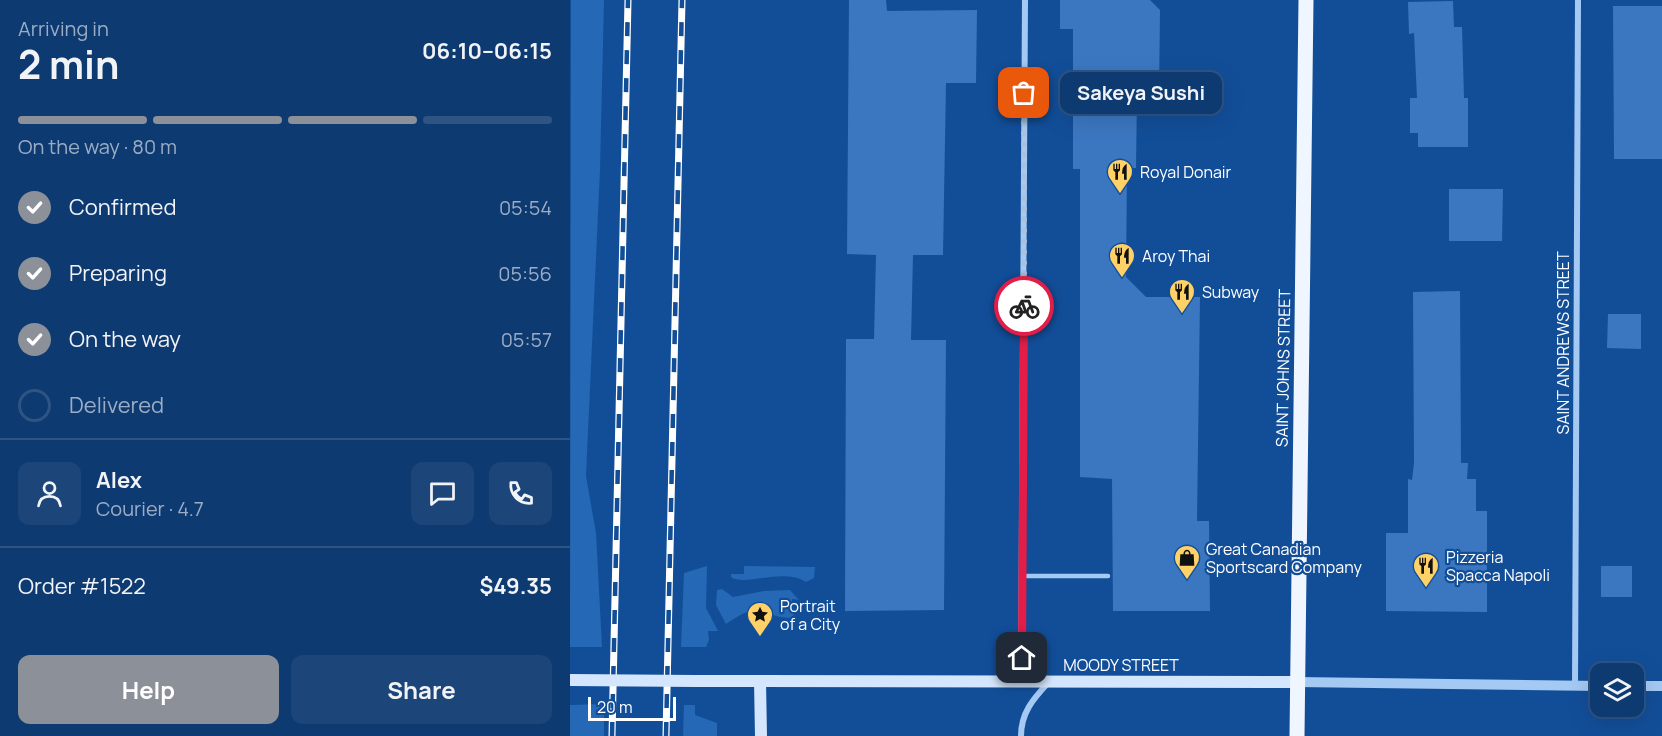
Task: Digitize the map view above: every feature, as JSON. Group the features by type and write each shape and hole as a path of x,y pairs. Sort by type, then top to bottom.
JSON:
{"main road":[{"name":"SAINT JOHNS STREET","path":"1297,736 1306,0"},
{"name":"MOODY STREET","path":"570,680 1296,682"},
{"path":"760,681 761,736"}],"street":[{"path":"1021,681 1025,0"},
{"name":"SAINT ANDREWS STREET","path":"1575,686 1578,0"},
{"path":"1021,736 1021,723 1030,702 1050,681"},
{"name":"MOODY STREET","path":"1296,682 1590,686"},
{"path":"1644,686 1662,686"}],"lane":[{"path":"1022,576 1108,576"}],"shaded area":[{"path":"571,0 604,0 600,169 586,476 596,533 602,647 570,647"},
{"path":"707,566 706,608 718,631 708,631 709,640 706,647 681,647 684,573"},
{"path":"744,566 815,567 814,578 806,582 787,576 745,580 731,577 731,574 744,574"},
{"path":"722,589 733,597 764,591 790,590 799,600 792,599 792,608 799,609 791,618 754,610 726,624 716,605 717,590"},
{"path":"604,704 604,736 570,736 570,705"},
{"path":"684,705 695,705 695,715 717,723 717,736 683,736"}],"building":[{"path":"849,0 886,0 887,11 977,10 976,83 946,83 943,255 913,255 911,340 946,340 944,610 845,611 846,339 874,339 876,255 847,254"},
{"path":"1060,0 1150,0 1160,10 1159,96 1137,95 1136,168 1127,168 1126,277 1146,297 1200,297 1197,521 1209,521 1210,611 1113,611 1112,479 1080,477 1080,169 1073,169 1073,29 1060,29"},
{"path":"1453,1 1454,27 1462,27 1464,98 1468,98 1468,147 1418,147 1418,133 1410,133 1410,98 1417,98 1414,33 1409,34 1408,2"},
{"path":"1613,6 1662,6 1662,159 1614,159"},
{"path":"1449,189 1503,189 1502,241 1449,241"},
{"path":"1460,291 1461,463 1468,463 1467,479 1476,479 1476,511 1487,511 1487,612 1386,611 1386,533 1408,533 1408,479 1412,480 1414,463 1413,292"},
{"path":"1608,314 1641,314 1641,349 1607,348"},
{"path":"1601,566 1632,566 1632,597 1601,597"}],"railway":[{"path":"612,736 628,0"},
{"path":"666,736 682,0"}],"way so far":[{"path":"1024,93 1024,306"}],"place":[{"name":"Sakeya Sushi","path":"1024,93"},
{"name":"Royal Donair","path":"1120,195"},
{"name":"Aroy Thai","path":"1122,279"},
{"name":"Subway","path":"1182,315"},
{"name":"Great Canadian Sportscard Company","path":"1187,581"},
{"name":"Pizzeria Spacca Napoli","path":"1426,589"},
{"name":"Portrait of a City","path":"760,638"}],"route":[{"path":"1022,658 1024,306"}]}
